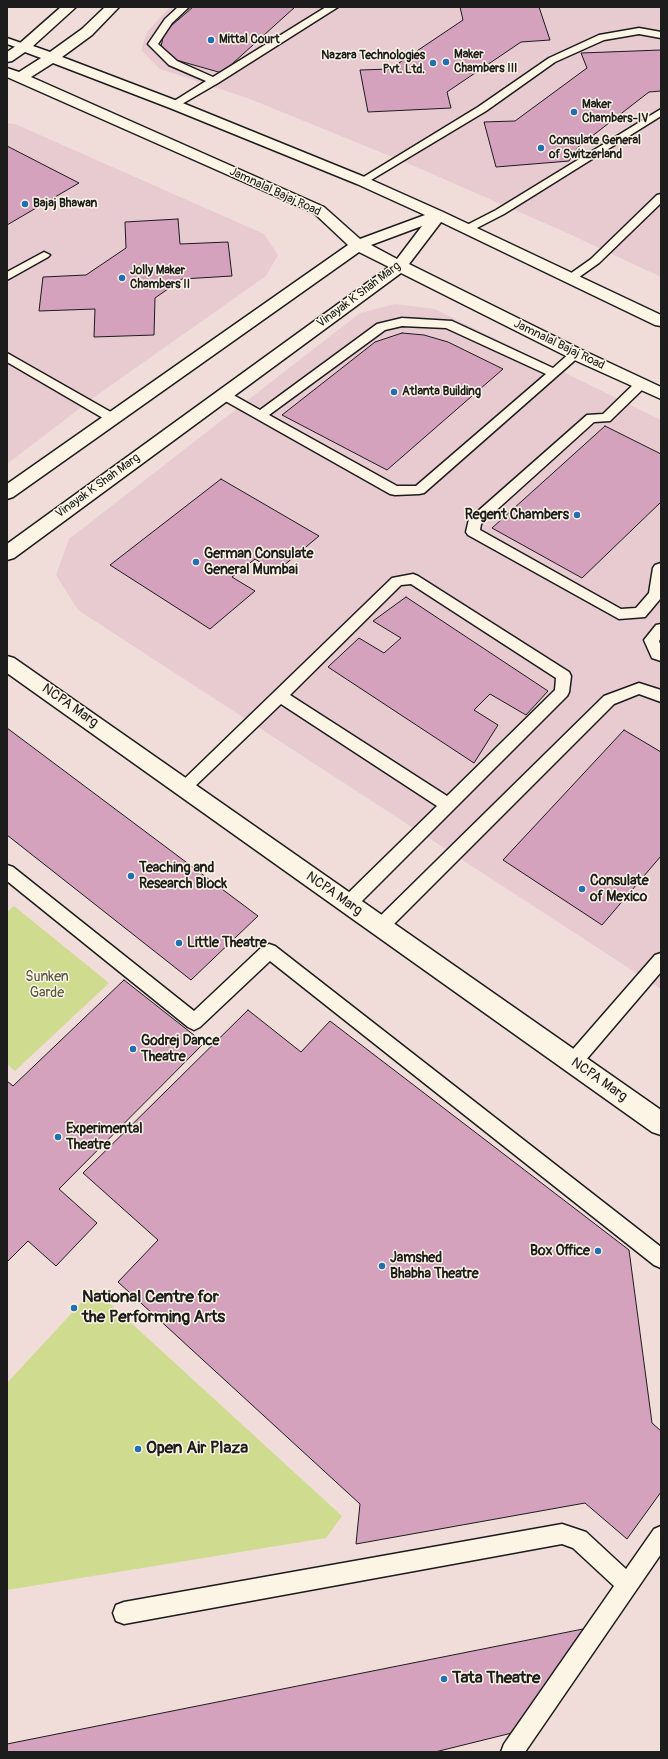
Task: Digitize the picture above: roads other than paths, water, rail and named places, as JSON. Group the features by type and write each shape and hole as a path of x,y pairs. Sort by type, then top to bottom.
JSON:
{"street":[{"path":"7,58 24,47 69,7"},
{"path":"13,75 53,57 87,32 112,7"},
{"path":"24,47 175,105 362,182 438,215 661,320"},
{"name":"Jamnalal Bajaj Road","path":"13,75 319,210 358,245 576,354 661,394"},
{"path":"7,493 358,245 438,215"},
{"name":"Vinayak K Shah Marg","path":"7,553 400,266 438,215"},
{"name":"NCPA Marg","path":"7,663 661,1124"}],"lane":[{"path":"184,7 168,21 153,44 173,63 214,81"},
{"path":"175,105 333,7"},
{"path":"362,182 482,109 552,60 602,37 639,31 661,35"},
{"path":"7,41 24,47"},
{"path":"467,229 500,212 661,112"},
{"path":"571,278 595,261 661,197"},
{"path":"7,277 44,254"},
{"path":"261,415 381,327 402,322 448,324 554,373"},
{"path":"224,395 395,491 419,490 576,354"},
{"path":"7,357 112,418"},
{"path":"640,384 606,418 591,418 474,522 473,532 619,614 640,613 658,591 660,568"},
{"path":"185,788 397,581 413,580 564,676 562,692 447,804 348,904"},
{"path":"661,629 651,640 657,654 661,656"},
{"path":"380,927 459,846 609,700 639,688 661,696"},
{"path":"280,696 447,804"},
{"path":"7,872 194,1022 269,951 661,1258"},
{"path":"573,1062 661,960"},
{"path":"124,1613 562,1534 579,1540 628,1585"},
{"path":"512,1752 661,1536"}],"place":[{"name":"Mittal Court","path":"211,40"},
{"name":"Maker Chambers III","path":"446,62"},
{"name":"Nazara Technologies Pvt. Ltd.","path":"433,63"},
{"name":"Maker Chambers-IV","path":"574,112"},
{"name":"Consulate General of Switzerland","path":"541,148"},
{"name":"Bajaj Bhawan","path":"25,204"},
{"name":"Jolly Maker Chambers II","path":"122,278"},
{"name":"Atlanta Building","path":"394,392"},
{"name":"Regent Chambers","path":"577,515"},
{"name":"German Consulate General Mumbai","path":"196,562"},
{"name":"Teaching and Research Block","path":"131,876"},
{"name":"Consulate of Mexico","path":"582,889"},
{"name":"Little Theatre","path":"179,943"},
{"name":"Godrej Dance Theatre","path":"133,1049"},
{"name":"Experimental Theatre","path":"58,1137"},
{"name":"Box Office","path":"598,1251"},
{"name":"Jamshed Bhabha Theatre","path":"382,1266"},
{"name":"National Centre for the Performing Arts","path":"74,1308"},
{"name":"Open Air Plaza","path":"138,1449"},
{"name":"Tata Theatre","path":"444,1679"}],"park label":[{"name":"Sunken Garde","path":"47,986"}]}
